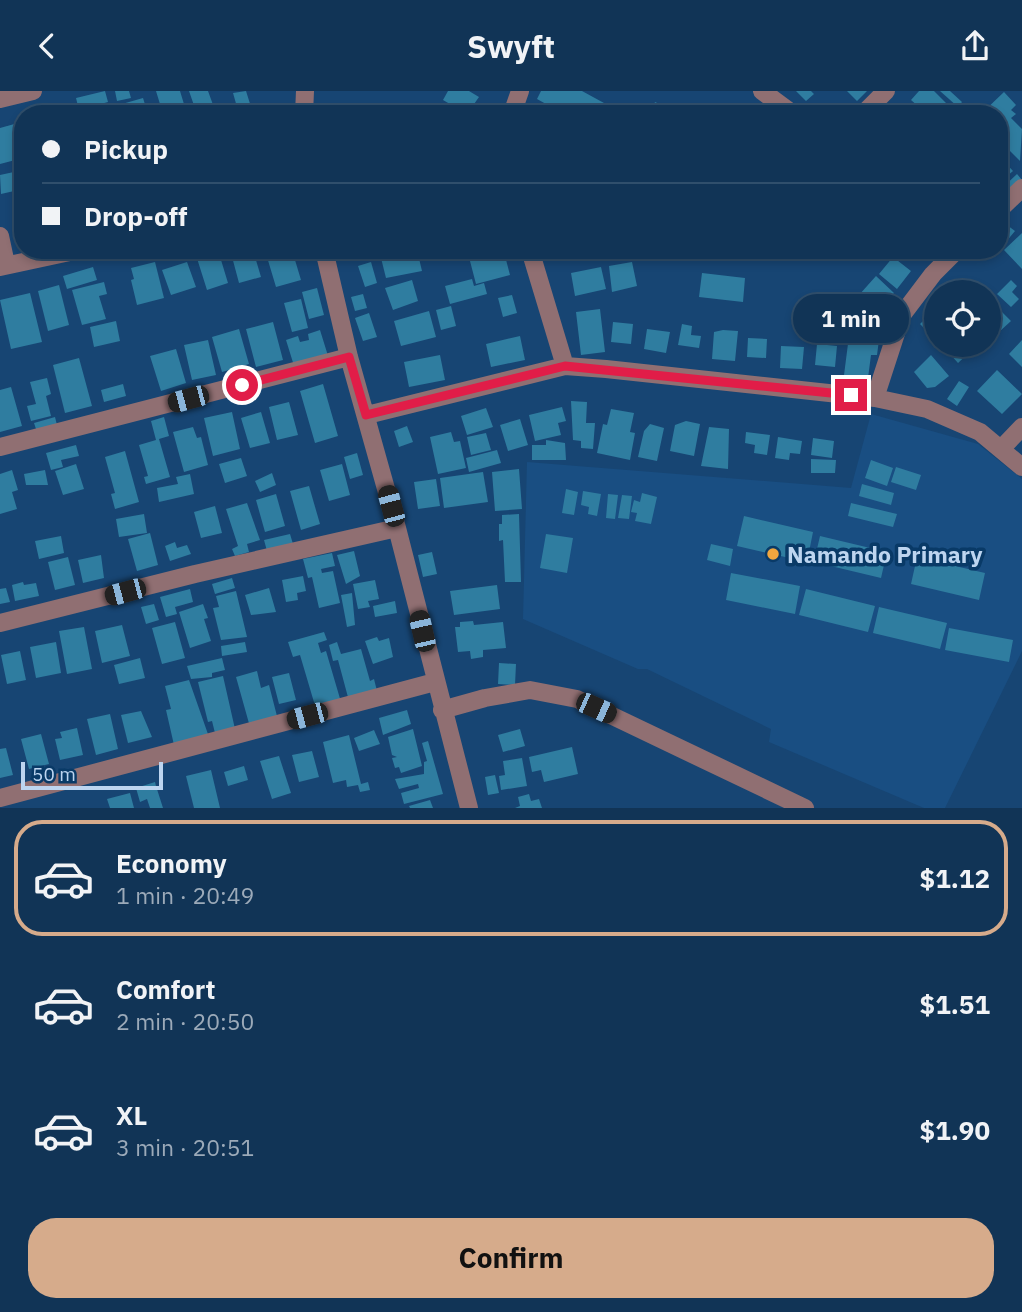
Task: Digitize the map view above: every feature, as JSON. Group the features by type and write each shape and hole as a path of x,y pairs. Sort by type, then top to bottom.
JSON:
{"street":[{"path":"0,99 33,91"},
{"path":"762,91 781,105"},
{"path":"872,105 886,91"},
{"path":"1008,201 1022,188"},
{"path":"0,236 3,266 36,259"},
{"path":"326,259 349,357 397,528 469,808"},
{"path":"533,259 565,366"},
{"path":"875,398 902,315 917,292 945,259"},
{"path":"0,447 349,357"},
{"path":"366,415 565,366 875,398 946,416 980,432 1022,467"},
{"path":"1001,449 1022,427"},
{"path":"0,624 195,574 397,528"},
{"path":"0,798 435,682"},
{"path":"442,710 485,698 530,691 577,699 805,808"}],"shaded area":[{"name":"Namando Primary","path":"871,414 978,444 1022,479 1022,651 945,808 924,808 769,742 771,729 647,669 638,669 523,619 527,462 851,488"}],"building":[{"path":"105,91 108,102 78,105 76,98"},
{"path":"115,91 129,91 131,98 117,101"},
{"path":"156,91 180,91 184,105 160,105"},
{"path":"189,91 208,91 213,105 194,105"},
{"path":"246,91 250,105 236,105 233,93"},
{"path":"448,91 469,91 479,97 473,105 452,105 443,100"},
{"path":"541,91 582,91 604,103 548,105 537,99"},
{"path":"796,91 811,91 814,94 806,101"},
{"path":"847,91 867,91 857,101"},
{"path":"919,91 934,91 948,105 917,105 911,100"},
{"path":"940,91 950,91 962,102 956,105"},
{"path":"1004,92 1016,105 1011,110 1016,114 1011,118 1022,129 1020,161 1008,149 1008,105 990,105"},
{"path":"143,98 145,105 122,105"},
{"path":"14,124 14,160 0,164 0,128"},
{"path":"14,172 14,191 1,194 0,175"},
{"path":"1017,174 1022,180 1008,194 1008,182"},
{"path":"1008,226 1015,231 1008,239"},
{"path":"1022,233 1022,269 1008,254 1008,246"},
{"path":"197,259 221,259 228,283 207,290"},
{"path":"233,259 256,259 261,277 239,283"},
{"path":"268,259 295,259 301,280 276,287"},
{"path":"381,259 419,259 422,271 386,278"},
{"path":"506,259 510,275 476,284 470,261"},
{"path":"891,259 896,259 911,271 897,289 879,274"},
{"path":"155,262 164,298 137,305 131,268"},
{"path":"187,262 196,287 171,295 162,270"},
{"path":"371,262 377,283 365,287 358,266"},
{"path":"632,262 637,286 612,292 609,266"},
{"path":"93,267 97,280 67,289 63,276"},
{"path":"601,267 606,289 575,296 571,273"},
{"path":"702,273 745,278 743,302 699,297"},
{"path":"876,276 894,293 876,311 859,295"},
{"path":"472,279 474,286 484,283 487,294 450,304 445,286"},
{"path":"412,280 418,301 393,310 385,288"},
{"path":"1011,280 1017,286 1012,292 1019,299 1011,307 1001,298 1001,290"},
{"path":"104,282 107,294 99,296 106,319 82,325 72,290"},
{"path":"59,285 69,325 48,331 38,291"},
{"path":"317,288 324,315 309,319 302,292"},
{"path":"30,293 42,342 11,349 0,300"},
{"path":"363,294 367,308 355,311 351,297"},
{"path":"512,295 517,313 503,317 498,298"},
{"path":"301,299 308,328 292,332 284,303"},
{"path":"451,306 456,326 441,330 436,310"},
{"path":"600,309 605,352 581,355 576,312"},
{"path":"429,311 436,337 401,346 394,321"},
{"path":"369,313 377,337 363,341 355,318"},
{"path":"1001,313 1011,321 1001,330"},
{"path":"116,321 120,341 94,347 90,327"},
{"path":"273,322 283,360 256,367 246,329"},
{"path":"613,322 633,324 631,344 611,342"},
{"path":"682,324 692,326 691,335 701,336 699,348 678,345"},
{"path":"239,329 249,364 222,372 212,337"},
{"path":"647,329 670,332 666,353 644,349"},
{"path":"320,330 329,359 295,369 286,340 298,336 300,342 309,340 308,334"},
{"path":"738,331 735,361 712,359 714,332"},
{"path":"520,336 525,360 491,367 486,344"},
{"path":"849,336 879,340 877,355 871,355 868,378 844,375"},
{"path":"748,338 767,339 766,358 747,357"},
{"path":"208,340 216,375 192,380 184,345"},
{"path":"1022,340 1022,367 1009,354"},
{"path":"817,344 837,346 835,367 815,365"},
{"path":"781,346 804,347 802,369 780,368"},
{"path":"176,349 186,383 161,391 150,356"},
{"path":"440,355 445,380 409,387 404,362"},
{"path":"929,357 933,357 949,376 935,387 927,388 914,372"},
{"path":"953,357 964,357 958,363"},
{"path":"79,358 92,406 65,413 53,365"},
{"path":"997,370 1022,394 1002,414 977,391"},
{"path":"47,378 51,394 46,396 51,416 31,421 27,406 36,404 30,382"},
{"path":"847,381 866,384 865,394 845,391"},
{"path":"959,381 969,387 957,406 947,399"},
{"path":"123,384 126,396 104,402 101,390"},
{"path":"323,384 338,436 315,443 300,391"},
{"path":"11,387 22,426 0,432 0,390"},
{"path":"571,401 587,402 586,423 595,423 593,449 581,448 581,441 573,440"},
{"path":"289,402 298,435 277,440 269,407"},
{"path":"562,407 566,421 558,423 561,435 535,441 529,415"},
{"path":"486,408 493,427 467,435 461,416"},
{"path":"611,409 634,413 630,432 635,433 630,460 597,453 603,424 607,425"},
{"path":"232,412 240,449 213,456 204,418"},
{"path":"261,412 270,443 250,448 241,418"},
{"path":"55,417 58,429 38,435 34,423"},
{"path":"164,417 169,436 159,439 170,477 146,484 144,477 148,476 139,445 156,440 151,421"},
{"path":"520,419 528,445 508,451 500,425"},
{"path":"686,421 700,424 694,456 670,451 675,425"},
{"path":"650,424 664,428 657,461 638,457 644,431"},
{"path":"407,426 413,442 399,447 394,431"},
{"path":"193,427 197,438 201,437 208,465 184,472 173,432"},
{"path":"709,427 729,429 728,469 701,466"},
{"path":"451,432 454,442 460,441 466,468 438,474 430,437"},
{"path":"746,432 770,435 767,455 754,453 755,445 745,443"},
{"path":"486,433 491,450 471,455 467,437"},
{"path":"778,437 802,441 800,454 790,453 789,460 775,458"},
{"path":"813,438 834,441 832,458 811,455"},
{"path":"546,440 565,443 566,460 532,460 532,445 546,445"},
{"path":"76,445 79,456 61,460 63,467 51,470 46,453"},
{"path":"497,450 501,463 469,472 466,458"},
{"path":"125,451 139,502 115,509 111,494 115,493 105,457"},
{"path":"357,453 363,475 350,479 344,457"},
{"path":"241,458 247,476 225,483 219,464"},
{"path":"811,459 836,460 835,473 811,473"},
{"path":"871,460 893,468 887,486 865,478"},
{"path":"76,464 84,489 63,495 55,471"},
{"path":"342,464 350,495 329,501 320,470"},
{"path":"896,467 921,475 916,490 891,482"},
{"path":"519,469 522,509 495,511 492,472"},
{"path":"12,470 18,490 12,492 17,509 0,514 0,474"},
{"path":"45,470 48,485 26,485 24,474"},
{"path":"483,472 488,502 444,508 440,478"},
{"path":"272,473 276,485 260,492 255,481"},
{"path":"190,474 194,494 159,502 157,488 178,484 176,477"},
{"path":"436,479 440,506 418,509 414,482"},
{"path":"862,484 894,493 891,505 859,496"},
{"path":"309,486 320,524 301,530 290,491"},
{"path":"566,489 578,492 574,515 562,513"},
{"path":"583,491 601,494 597,516 588,514 589,507 581,505"},
{"path":"642,493 657,497 651,524 635,521 637,513 631,512 634,500 640,502"},
{"path":"276,494 285,526 265,532 256,500"},
{"path":"608,494 618,495 615,519 606,518"},
{"path":"622,495 632,496 629,519 618,518"},
{"path":"247,503 260,540 247,544 249,552 235,556 232,549 238,546 226,509"},
{"path":"851,503 897,514 893,527 848,516"},
{"path":"215,506 222,533 201,538 194,512"},
{"path":"144,514 147,533 119,537 116,519"},
{"path":"519,514 521,582 505,582 503,540 499,541 499,524 502,524 502,515"},
{"path":"744,516 813,532 807,562 737,546"},
{"path":"150,533 158,565 137,571 128,539"},
{"path":"290,534 293,544 267,551 264,540"},
{"path":"546,534 573,538 567,573 540,568"},
{"path":"61,536 64,553 39,559 35,541"},
{"path":"820,536 887,552 881,578 814,562"},
{"path":"175,542 177,548 187,545 191,554 170,561 165,546"},
{"path":"711,544 733,549 730,566 707,560"},
{"path":"354,551 360,576 346,584 337,555"},
{"path":"432,552 437,574 423,577 418,555"},
{"path":"332,553 335,566 321,569 322,573 333,571 340,603 319,608 312,577 308,578 303,559"},
{"path":"101,555 104,578 83,583 78,560"},
{"path":"68,557 75,585 55,590 48,562"},
{"path":"917,557 985,573 979,600 911,584"},
{"path":"731,573 800,586 795,614 726,600"},
{"path":"303,576 306,591 297,593 298,600 286,602 282,580"},
{"path":"232,578 235,588 215,594 212,584"},
{"path":"375,580 379,599 368,601 370,607 358,609 353,584"},
{"path":"23,582 24,585 36,583 39,596 15,601 12,585"},
{"path":"497,585 500,609 454,615 450,591"},
{"path":"6,588 10,602 0,604 0,589"},
{"path":"269,588 276,612 251,615 245,595"},
{"path":"190,589 193,602 175,607 177,614 166,617 160,597"},
{"path":"806,589 875,606 868,632 799,615"},
{"path":"236,591 247,637 221,640 213,608 219,607 216,596"},
{"path":"352,593 355,625 347,627 341,595"},
{"path":"395,601 397,613 375,617 373,606"},
{"path":"154,604 159,620 146,624 141,607"},
{"path":"203,604 208,618 204,619 211,641 190,648 179,612"},
{"path":"879,607 947,623 940,649 873,633"},
{"path":"473,621 474,625 503,622 506,648 483,650 483,657 471,659 470,651 458,652 455,627 460,627 460,622"},
{"path":"175,622 185,658 162,664 152,628"},
{"path":"122,625 130,656 102,663 95,631"},
{"path":"84,627 92,669 67,674 59,631"},
{"path":"949,628 1013,640 1009,662 945,650"},
{"path":"324,632 327,640 318,643 321,653 326,651 341,702 316,709 300,655 293,657 288,642"},
{"path":"377,637 379,641 389,638 393,657 373,664 365,641"},
{"path":"56,642 61,673 36,678 30,647"},
{"path":"245,642 247,652 222,656 221,646"},
{"path":"337,642 341,654 361,649 370,681 374,679 378,695 349,701 338,660 333,661 329,645"},
{"path":"20,651 26,680 7,684 1,655"},
{"path":"140,658 145,678 119,684 114,665"},
{"path":"222,658 225,670 212,673 212,677 191,679 187,666"},
{"path":"499,663 516,664 515,685 498,684"},
{"path":"257,671 261,688 269,685 278,720 250,727 236,677"},
{"path":"289,673 296,700 279,704 272,677"},
{"path":"223,676 235,729 215,733 212,721 208,722 198,682"},
{"path":"189,680 209,737 174,745 166,710 171,709 165,686"},
{"path":"407,710 411,724 383,735 379,718"},
{"path":"141,711 152,737 128,743 121,715"},
{"path":"110,714 118,749 96,755 87,719"},
{"path":"77,728 83,755 60,760 55,739 62,738 60,732"},
{"path":"413,729 422,766 401,773 399,767 395,768 392,758 397,757 392,755 388,737"},
{"path":"520,729 525,746 503,752 498,735"},
{"path":"374,730 380,744 359,751 354,738"},
{"path":"41,734 49,764 29,769 21,739"},
{"path":"349,735 361,784 368,782 370,790 360,792 358,785 347,787 346,780 333,783 323,742"},
{"path":"428,741 443,794 404,804 401,793 419,788 418,784 399,789 395,779 424,774 424,762 427,761 422,743"},
{"path":"572,747 578,774 544,782 541,770 532,772 529,757"},
{"path":"6,748 13,775 0,778 0,749"},
{"path":"312,751 319,777 299,782 292,755"},
{"path":"279,756 291,793 272,799 260,761"},
{"path":"522,758 527,786 501,790 499,776 505,775 503,761"},
{"path":"244,766 248,780 228,786 224,772"},
{"path":"211,770 220,808 194,808 186,776"},
{"path":"495,775 499,793 488,795 485,777"},
{"path":"155,782 163,808 150,808 147,799 140,802 136,788"},
{"path":"130,793 134,808 110,808 107,799"},
{"path":"529,794 531,801 539,799 542,808 515,808 520,806 518,797"},
{"path":"430,800 433,808 409,806"}],"place":[{"name":"Namando Primary","path":"773,554"}],"route":[{"path":"242,385 349,357 366,415 565,366 851,395"}]}
